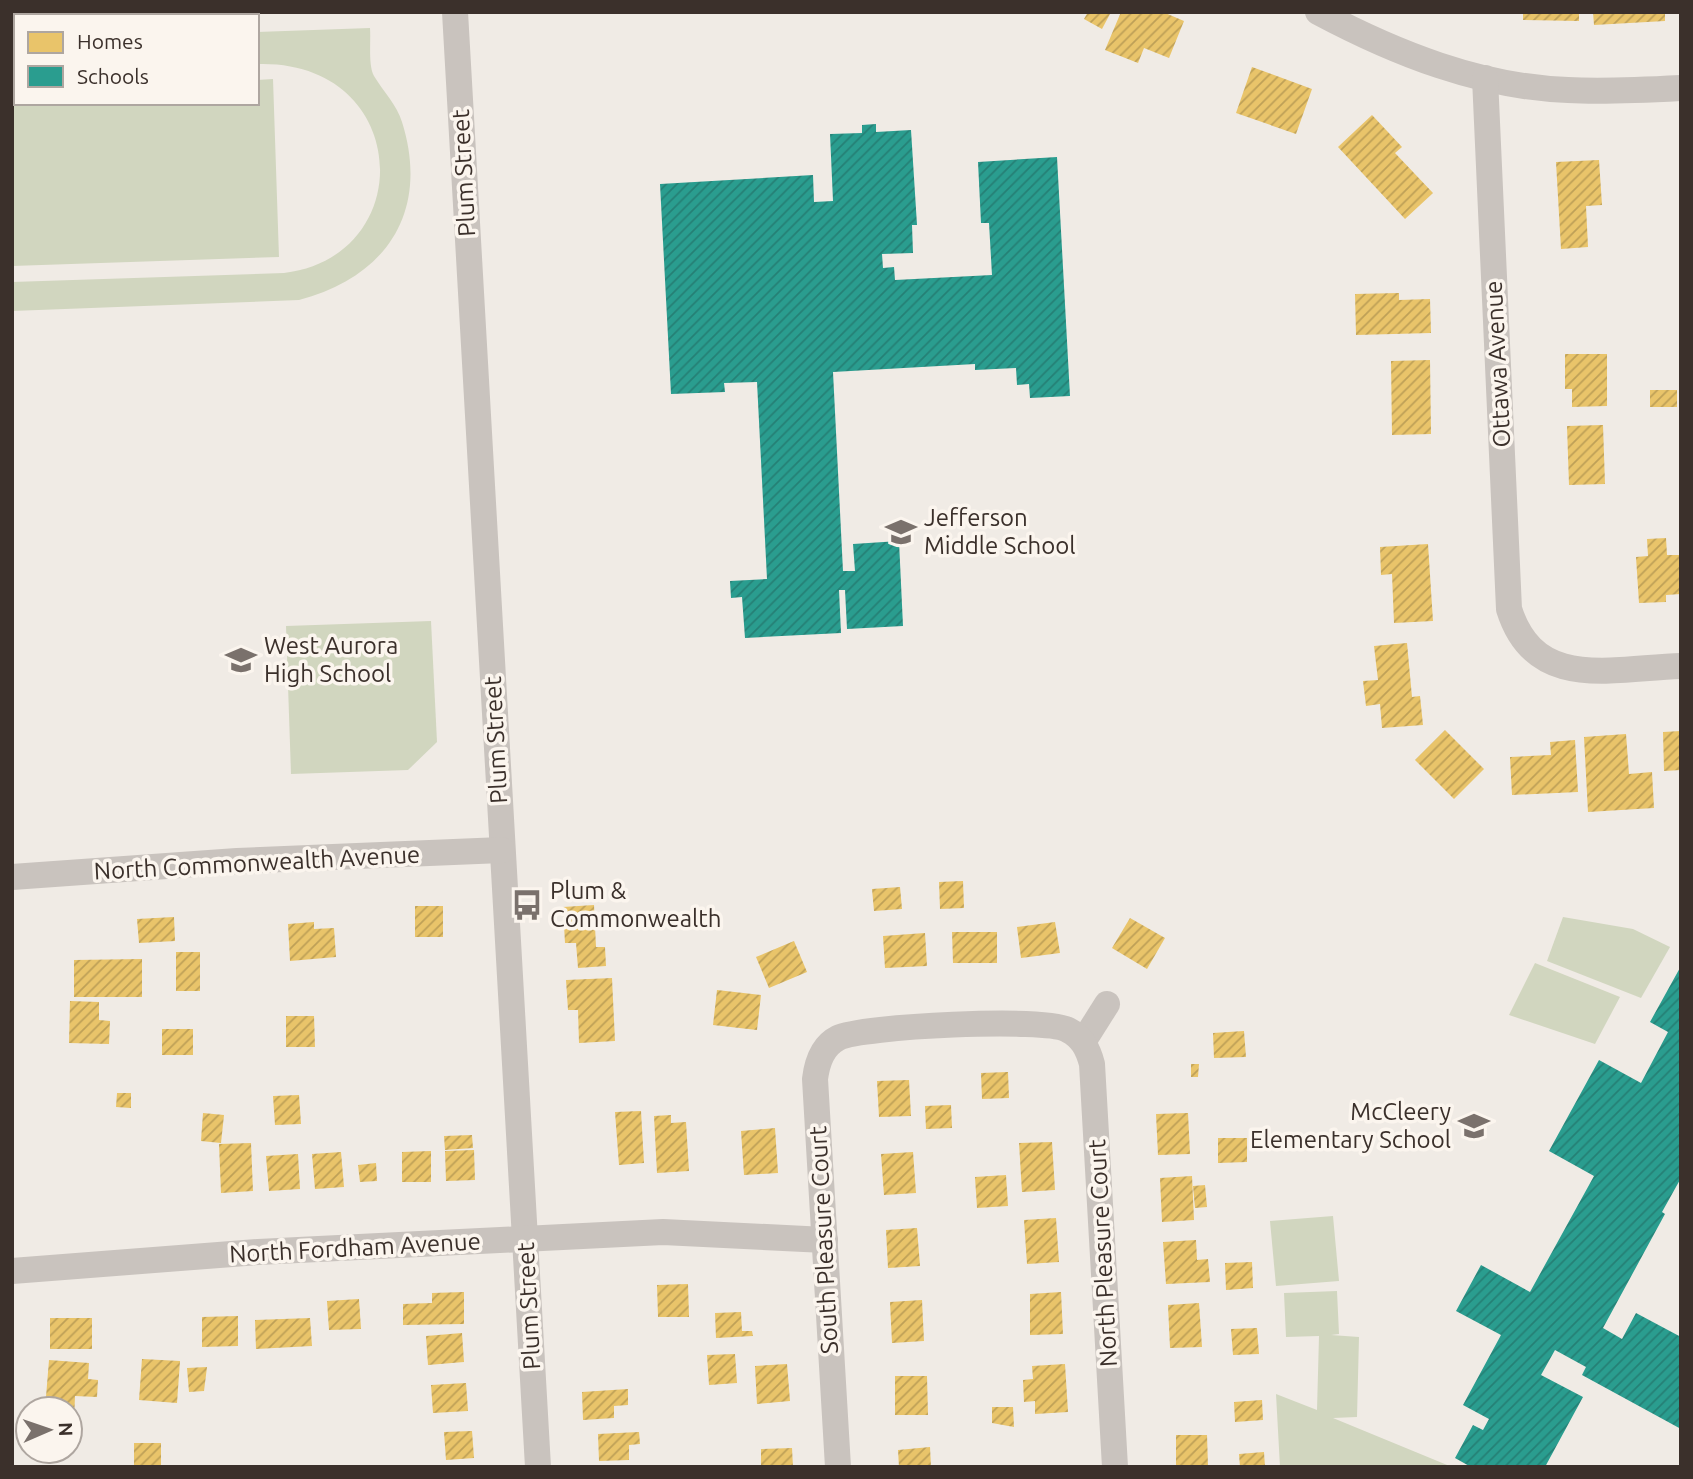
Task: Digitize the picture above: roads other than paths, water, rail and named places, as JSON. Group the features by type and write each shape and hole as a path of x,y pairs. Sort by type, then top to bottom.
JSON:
{"street":[{"name":"Plum Street","path":"455,12 538,1467"},
{"path":"1318,12 1358,33 1443,68 1485,78 1565,90 1681,88"},
{"name":"Ottawa Avenue","path":"1485,78 1509,609 1515,628 1527,647 1546,662 1570,670 1681,666"},
{"name":"North Commonwealth Avenue","path":"12,877 237,862 502,850"},
{"path":"1083,1042 1107,1004"},
{"name":"South Pleasure Court","path":"838,1467 815,1079 817,1066 829,1044 853,1033 1032,1022 1067,1029 1083,1042"},
{"name":"North Pleasure Court","path":"1083,1042 1092,1064 1115,1467"},
{"name":"North Fordham Avenue","path":"12,1271 258,1252 663,1233 825,1240"}],"place":[{"name":"Jefferson Middle School","path":"901,532"},
{"name":"West Aurora High School","path":"241,660"},
{"name":"Plum & Commonwealth","path":"527,905"},
{"name":"McCleery Elementary School","path":"1474,1126"}]}
